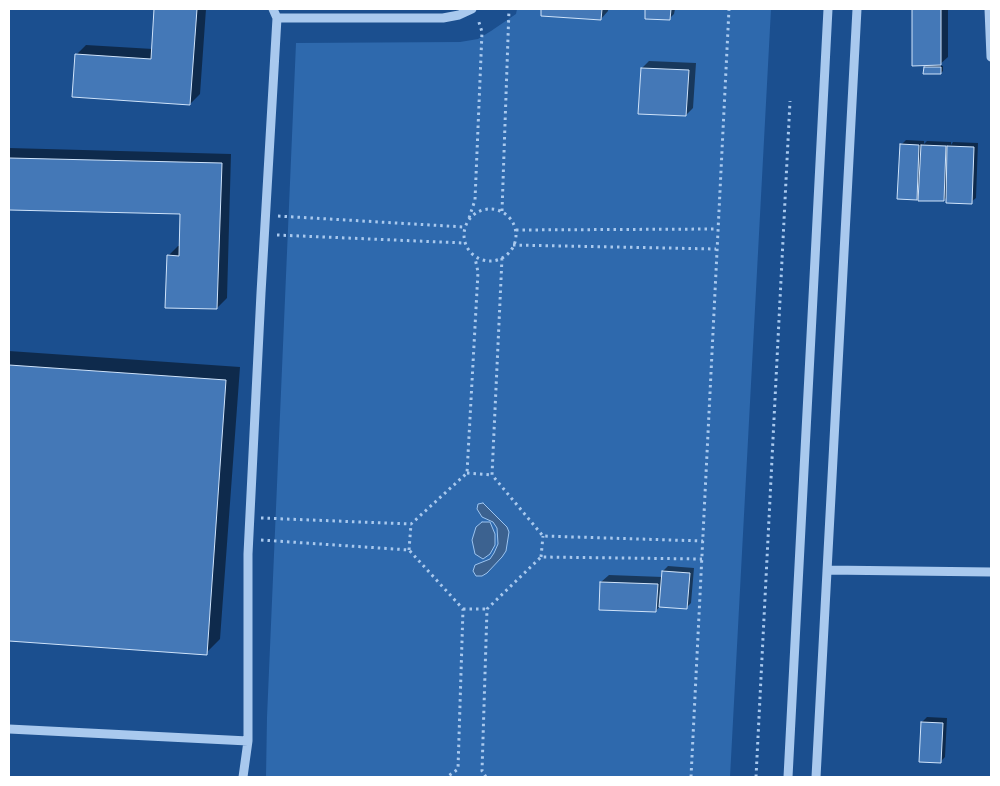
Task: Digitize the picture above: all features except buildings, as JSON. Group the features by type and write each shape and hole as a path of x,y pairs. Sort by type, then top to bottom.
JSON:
{"lane":[{"path":"243,777 248,740 249,539 277,18 273,9"},
{"path":"788,777 828,9"},
{"path":"816,777 857,9"},
{"path":"989,9 991,56"},
{"path":"277,18 443,18 475,13"},
{"path":"827,570 991,572"},
{"path":"9,729 248,740"}],"path":[{"path":"502,211 510,9"},
{"path":"691,777 729,9"},
{"path":"469,218 476,212 488,208 502,211 510,217 516,230 516,240 510,252 494,261 484,261 475,258 468,251 464,243 464,227 475,200 482,32 475,13"},
{"path":"756,777 790,101"},
{"path":"265,215 464,227"},
{"path":"516,230 717,229"},
{"path":"264,235 464,243"},
{"path":"513,245 716,249"},
{"path":"409,550 411,524 467,473 478,272 475,258"},
{"path":"486,777 482,772 487,609 541,556 543,536 492,475 502,258"},
{"path":"467,473 492,475"},
{"path":"250,518 411,524"},
{"path":"543,536 702,542"},
{"path":"249,539 409,550 463,609 458,769 447,777"},
{"path":"541,556 702,559"},
{"path":"463,609 487,609"}],"shaded area":[{"path":"517,9 771,9 730,777 266,777 296,43 460,42 478,39 516,14"},
{"path":"483,503 507,527 509,532 506,551 502,557 487,573 482,576 476,576 473,571 475,565 490,559 498,544 497,528 493,522 482,517 477,509 478,504"},
{"path":"482,522 490,522 495,534 495,545 490,554 483,559 475,554 472,540 476,527"}]}
